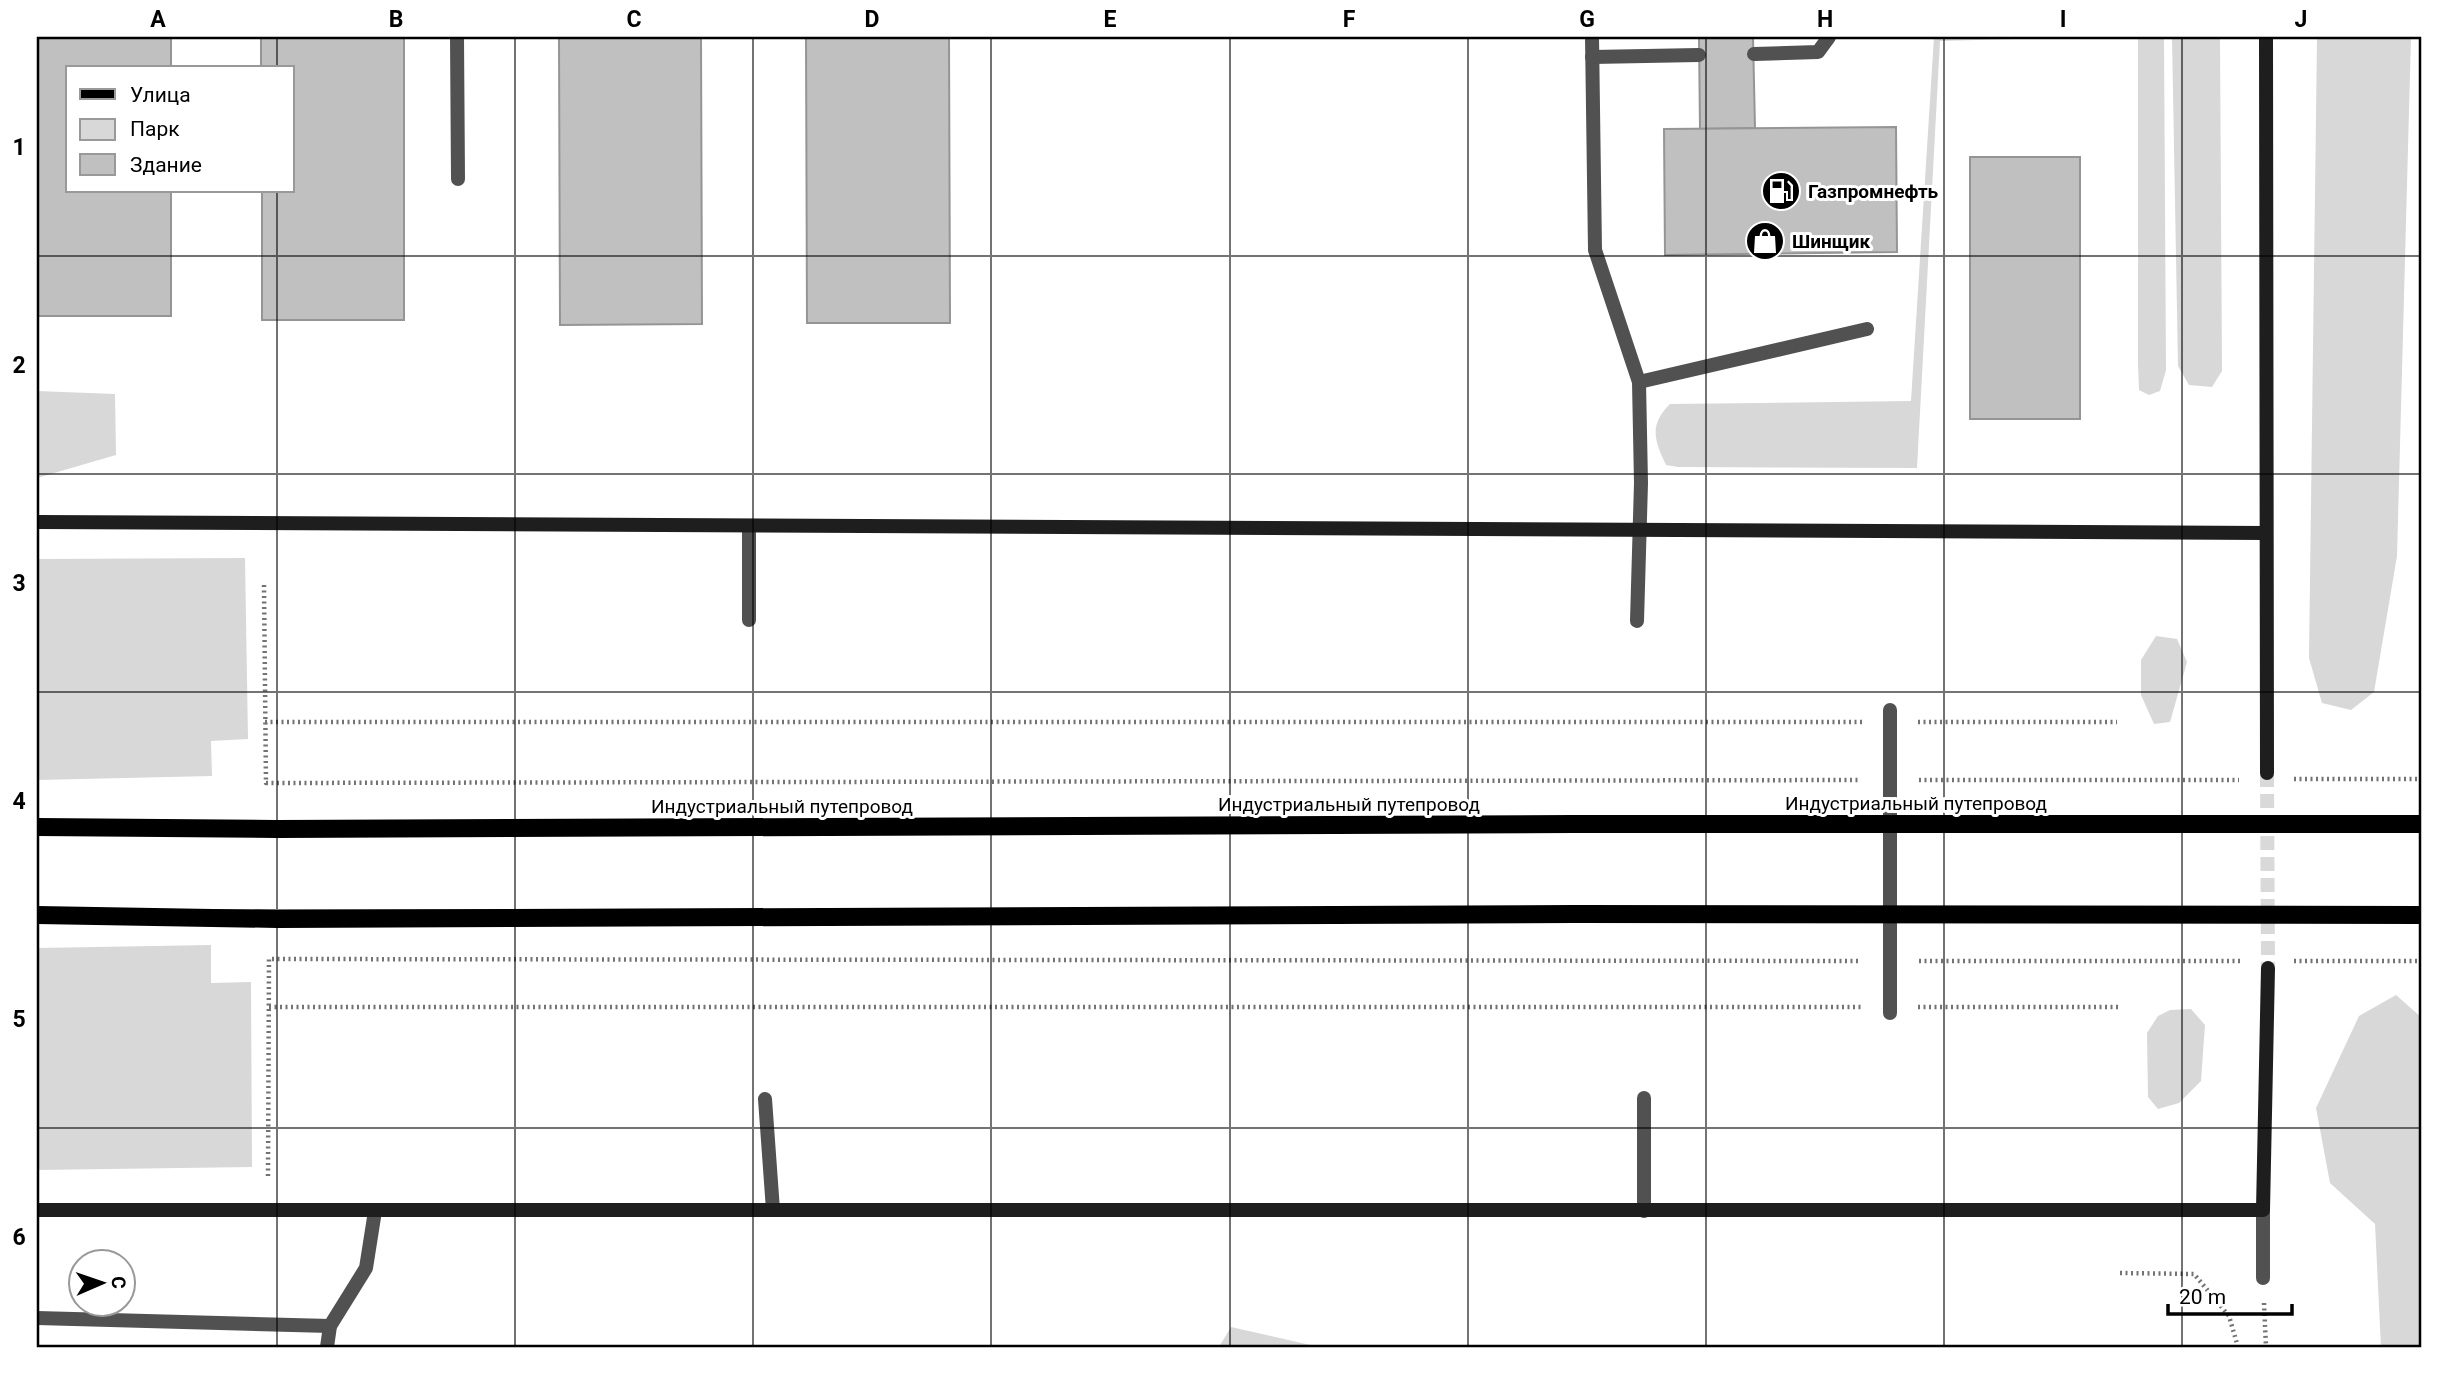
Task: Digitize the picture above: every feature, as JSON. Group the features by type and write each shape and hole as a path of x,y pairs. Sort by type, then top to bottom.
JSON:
{"main road":[{"name":"Индустриальный путепровод","path":"37,827 276,829 2422,824"},
{"path":"37,915 277,919 1546,914 2422,915"}],"street":[{"path":"2266,37 2267,773"},
{"path":"37,522 2265,533"},
{"path":"37,1210 2263,1210 2262,965"}],"lane":[{"path":"457,37 458,179"},
{"path":"1592,37 1595,250 1639,382 1641,483 1637,621"},
{"path":"1754,54 1818,52 1829,37"},
{"path":"1592,57 1699,55"},
{"path":"1639,382 1867,330"},
{"path":"749,620 750,526"},
{"path":"1890,716 1890,1010"},
{"path":"1644,1098 1644,1211"},
{"path":"765,1099 773,1210"},
{"path":"327,1347 330,1326 366,1268 375,1210"},
{"path":"2263,1210 2263,1278"},
{"path":"37,1318 330,1326"}],"path":[{"path":"264,584 266,783 1865,780"},
{"path":"265,722 1890,716 2117,722"},
{"path":"2283,779 2422,779"},
{"path":"1906,780 2241,780"},
{"path":"268,1176 269,959 1865,961"},
{"path":"1907,961 2262,965"},
{"path":"2283,961 2422,961"},
{"path":"269,1007 1890,1010 2119,1007"},
{"path":"2120,1273 2194,1274 2229,1316 2238,1347"},
{"path":"2263,1278 2266,1347"}],"green space":[{"path":"1934,37 2097,37 1940,41 1917,468 1666,465 1656,440 1656,426 1670,404 1911,401"},
{"path":"2138,37 2164,37 2166,370 2160,391 2149,395 2139,390 2138,363"},
{"path":"2172,37 2220,37 2222,371 2212,387 2189,385 2178,366"},
{"path":"2317,37 2411,37 2397,556 2374,692 2351,710 2322,703 2309,658"},
{"path":"37,391 115,394 116,455 37,478"},
{"path":"245,558 248,739 211,741 212,776 37,780 37,559"},
{"path":"2156,636 2177,639 2187,662 2170,722 2154,724 2141,695 2141,660"},
{"path":"211,945 211,983 251,982 252,1167 37,1170 37,948"},
{"path":"2396,995 2422,1018 2422,1347 2381,1347 2375,1224 2330,1183 2316,1108 2359,1016"},
{"path":"2191,1009 2205,1025 2201,1081 2179,1103 2158,1109 2148,1097 2147,1033 2158,1016 2170,1010"},
{"path":"1231,1327 1319,1347 1219,1347"}],"building":[{"path":"37,37 171,37 171,66 66,66 66,192 171,192 171,316 37,316"},
{"path":"261,37 404,37 404,320 262,320 262,192 294,192 294,66 261,66"},
{"path":"559,37 701,37 702,324 560,325"},
{"path":"806,37 949,37 950,323 807,323"},
{"path":"1699,37 1753,37 1755,128 1700,129"},
{"name":"Газпромнефть","path":"1896,127 1897,252 1665,255 1664,129"},
{"path":"1970,157 2080,157 2080,419 1970,419"}],"tunnel":[{"path":"2267,773 2268,968"}],"place":[{"name":"Газпромнефть","path":"1781,191"},
{"name":"Шинщик","path":"1765,241"}]}
